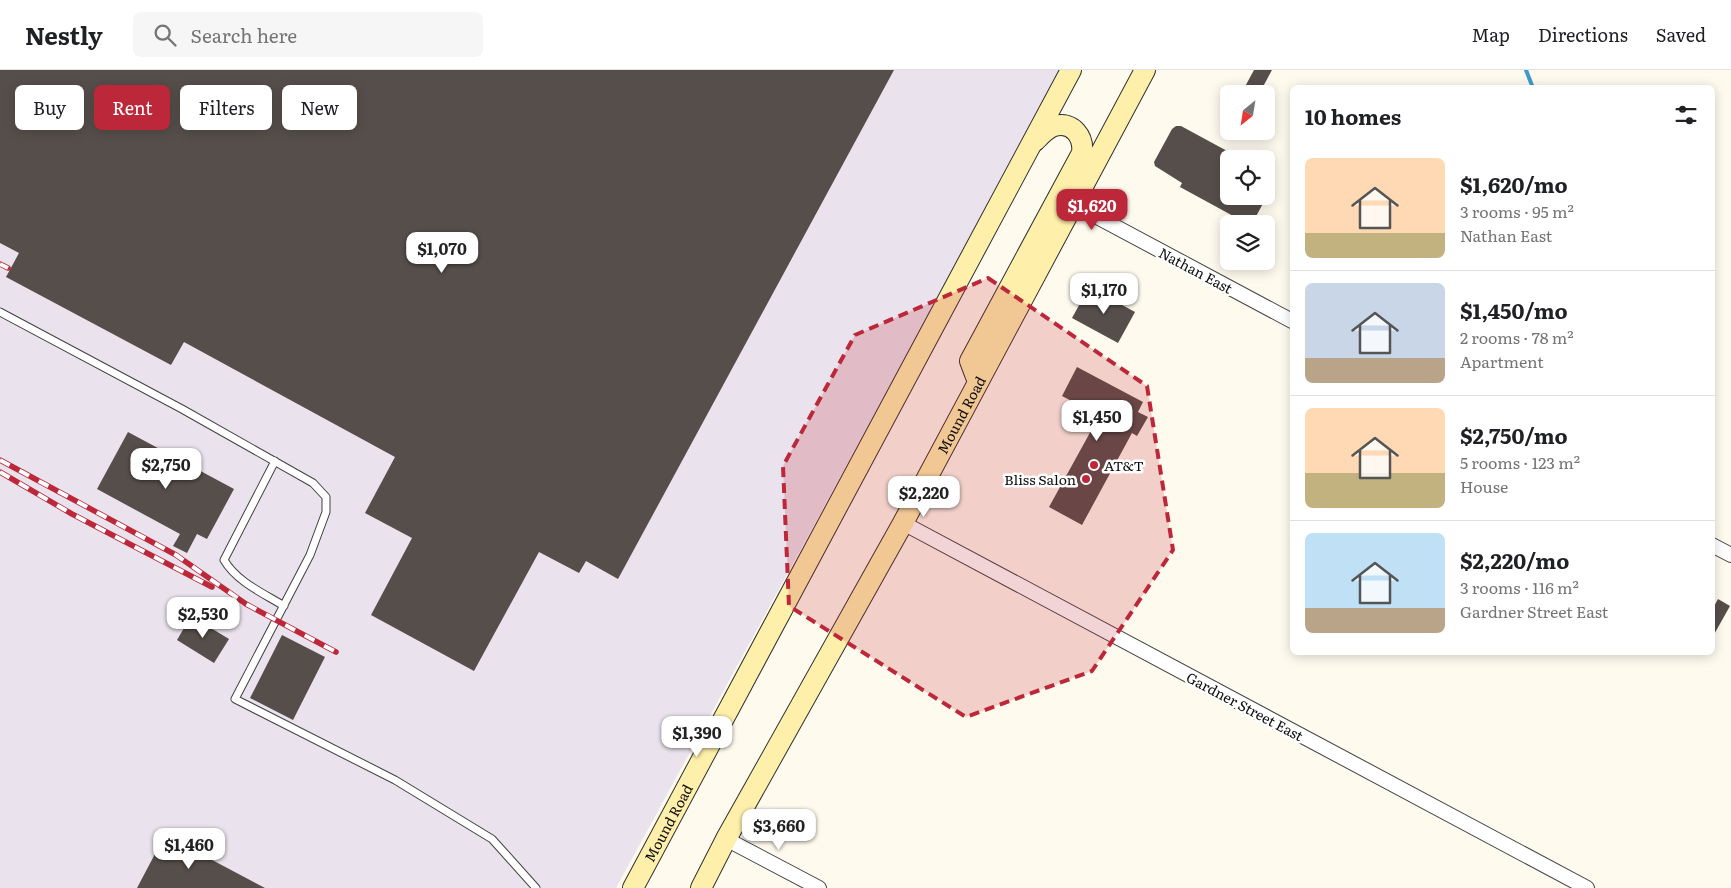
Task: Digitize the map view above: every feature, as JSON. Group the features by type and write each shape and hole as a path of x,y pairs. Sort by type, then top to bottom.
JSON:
{"main road":[{"name":"Mound Road","path":"634,888 1071,70"},
{"name":"Mound Road","path":"701,888 726,839 903,523 1145,70"},
{"path":"978,382 970,361 1076,168 1083,144 1074,129 1064,125 1047,130 1031,144"},
{"path":"647,888 754,690 772,631"}],"street":[{"name":"Nathan East","path":"1073,204 1290,320"},
{"name":"Gardner Street East","path":"903,523 1587,888"},
{"path":"1715,547 1731,555"},
{"path":"726,839 819,888"}],"lane":[{"path":"0,312 182,408 313,483 326,498 326,512 310,555 235,699 395,780 492,839 536,888"},
{"path":"275,461 224,560 230,569 243,581 284,606"}],"path":[{"path":"1078,421 1095,416"}],"highlighted area":[{"path":"988,278 1147,386 1173,550 1092,671 966,717 789,606 783,466 855,335"}],"shaded area":[{"path":"0,70 1062,70 616,888 0,888"}],"building":[{"path":"0,70 894,70 618,579 586,561 579,573 539,552 474,671 371,615 412,538 365,513 395,457 184,342 171,365 6,277 19,253 0,243"},
{"path":"1254,70 1272,70 1264,85 1246,85"},
{"path":"1176,126 1181,126 1225,150 1220,150 1220,205 1262,205 1257,215 1231,215 1180,187 1182,183 1155,166 1154,162 1172,129"},
{"path":"1089,287 1135,312 1118,343 1072,318"},
{"path":"1077,367 1143,402 1138,412 1148,417 1137,436 1132,433 1082,525 1049,507 1092,429 1110,421 1062,396"},
{"path":"128,432 234,489 207,539 197,534 187,553 173,546 180,534 97,489"},
{"path":"1718,599 1730,606 1715,633 1715,604"},
{"path":"191,616 229,639 214,663 177,640"},
{"path":"282,635 325,657 293,720 250,698"},
{"path":"165,835 265,888 137,888"}],"waterway":[{"path":"1526,70 1532,85"}],"railway":[{"path":"0,264 8,268"},
{"path":"0,460 176,555 246,604 336,652"},
{"path":"0,472 72,514 212,587"}],"place":[{"name":"AT&T","path":"1094,465"},
{"name":"Bliss Salon","path":"1086,479"}]}
